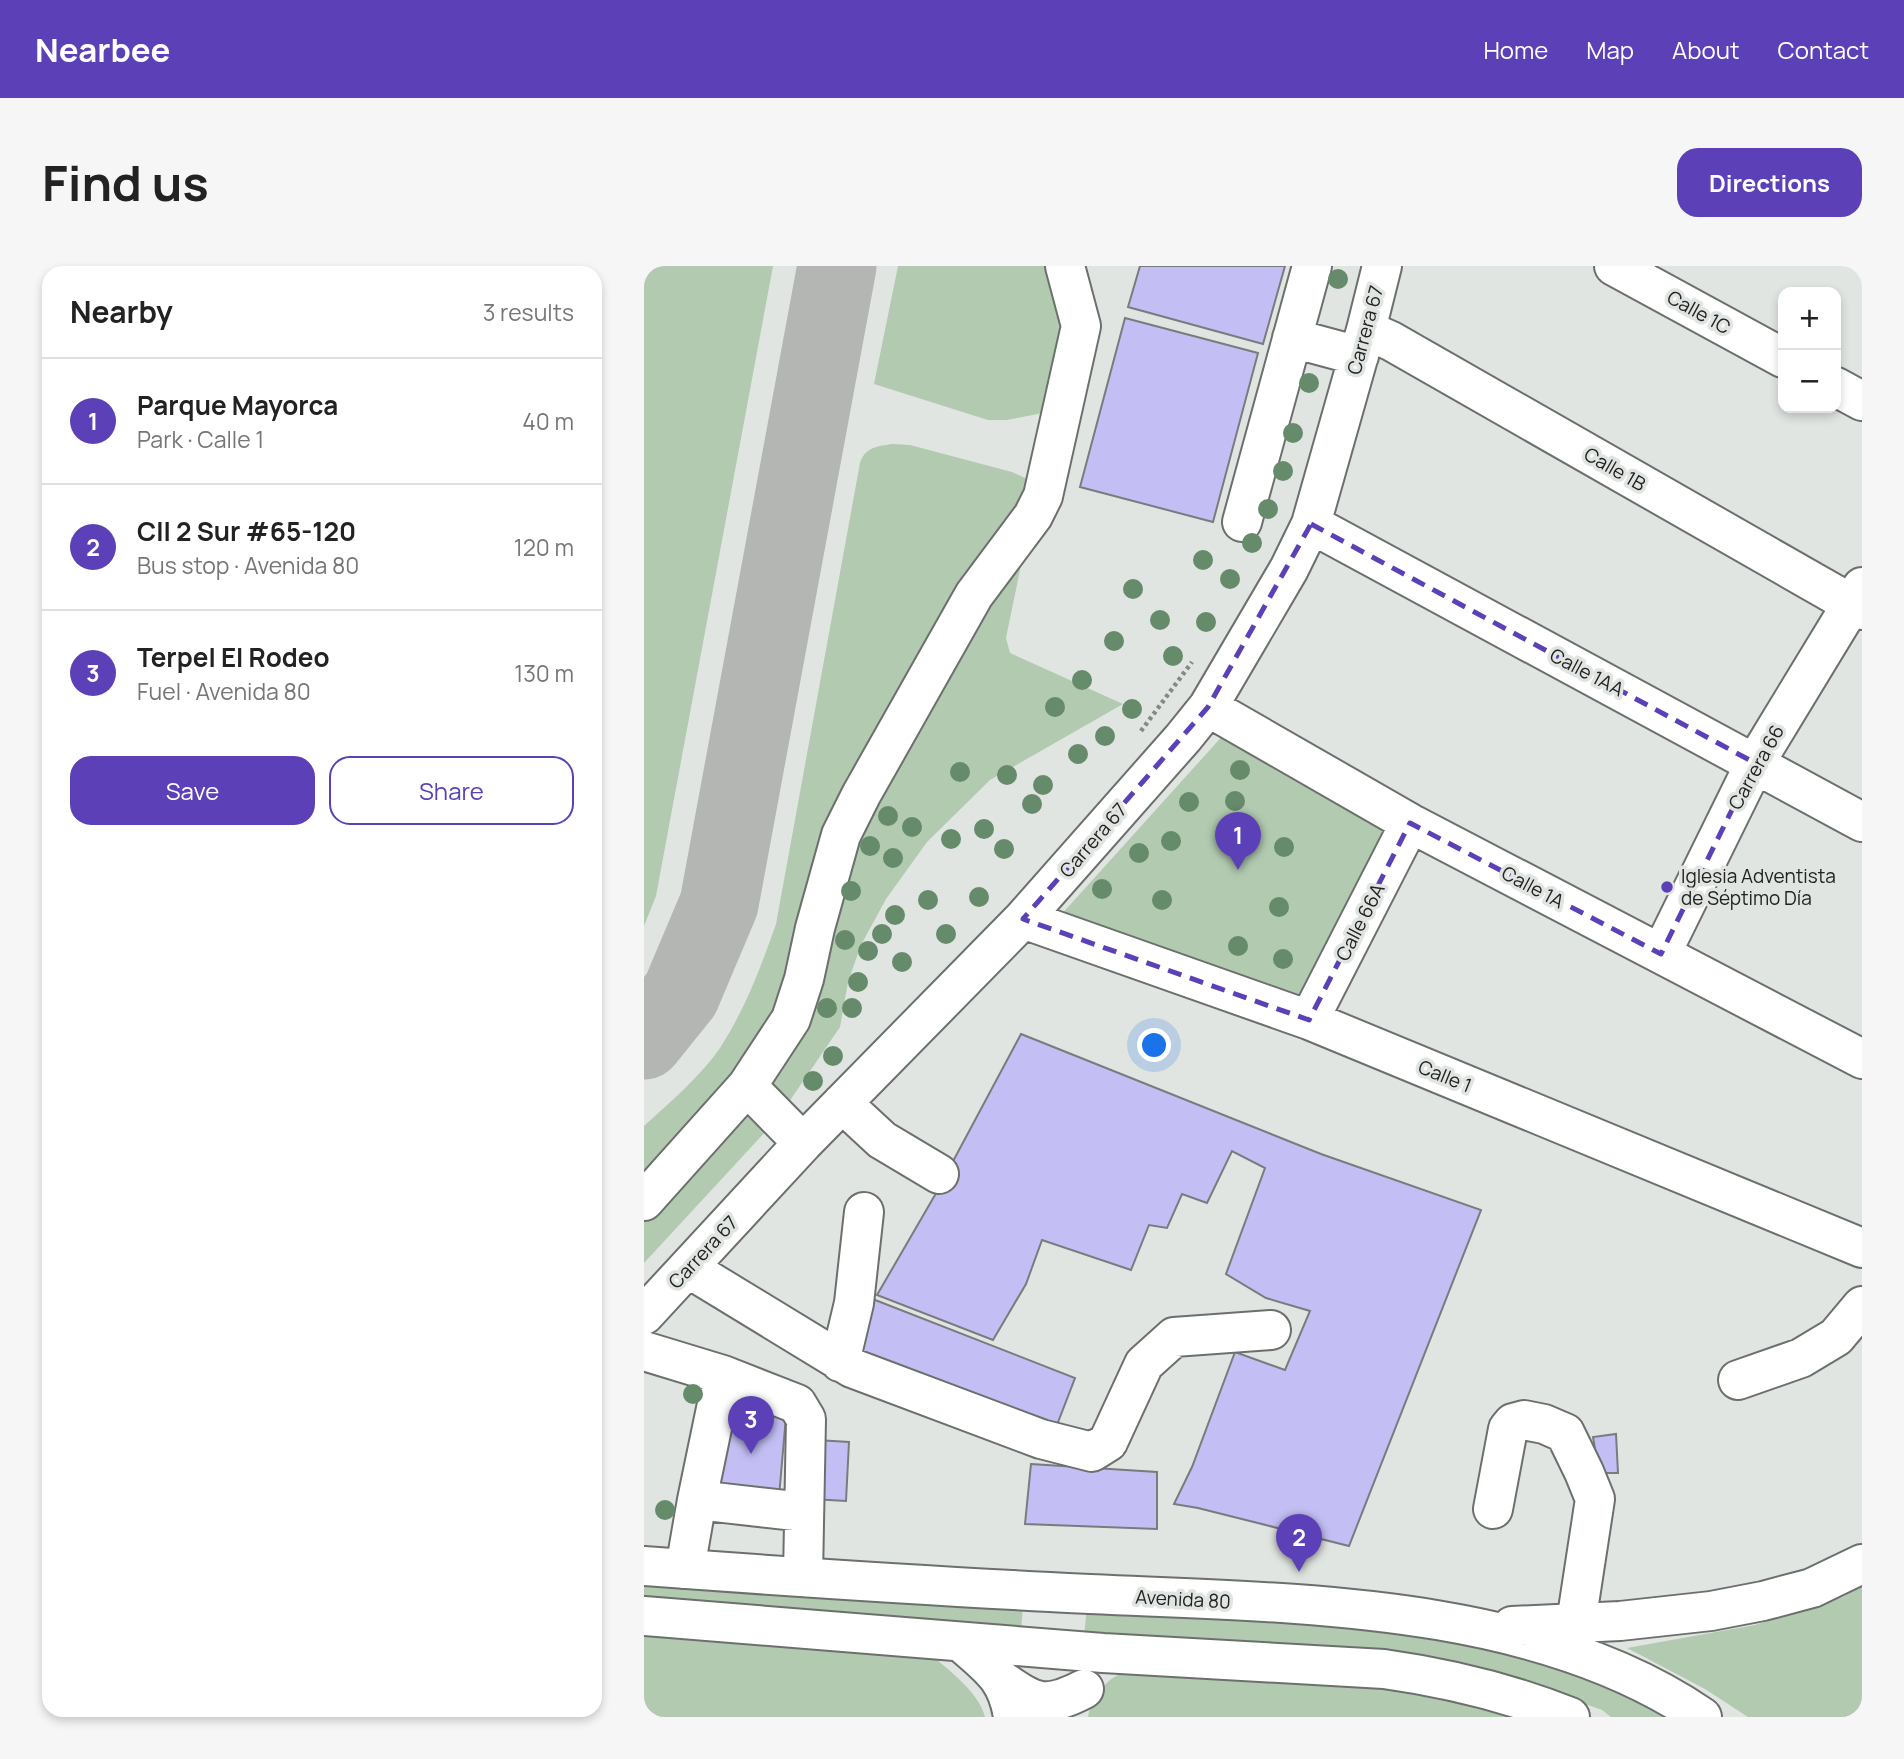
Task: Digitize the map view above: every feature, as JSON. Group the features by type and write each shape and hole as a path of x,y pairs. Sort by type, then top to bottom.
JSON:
{"street":[{"path":"644,1201 747,1086 791,1020 798,1003 815,928 841,835 974,595 1033,516 1044,496 1081,326 1065,266"},
{"path":"1242,522 1312,266"},
{"name":"Carrera 67","path":"644,1315 803,1143 1023,919 1208,707 1289,569 1311,524 1382,266"},
{"name":"Calle 1C","path":"1614,266 1778,355"},
{"name":"Calle 1B","path":"1292,338 1362,343 1391,341 1859,601"},
{"path":"1841,390 1862,401"},
{"name":"Calle 1AA","path":"1311,524 1862,822"},
{"name":"Carrera 66","path":"1661,954 1755,763 1859,601"},
{"name":"Calle 1A","path":"1208,707 1410,823 1862,1059"},
{"name":"Calle 66A","path":"1309,1020 1410,823"},
{"name":"Calle 1","path":"1023,919 1309,1020 1862,1248"},
{"path":"747,1086 803,1143"},
{"path":"842,1103 882,1140 939,1174"},
{"path":"840,1362 854,1303 864,1212"},
{"path":"688,1268 840,1362 1041,1439 1092,1452 1108,1442 1144,1364 1174,1337 1271,1330"},
{"path":"1738,1380 1801,1358 1836,1337 1862,1306"},
{"path":"644,1350 723,1375 797,1404 806,1419 803,1577"},
{"path":"685,1569 696,1500 723,1375"},
{"path":"1493,1509 1508,1429 1513,1423 1524,1420 1544,1424 1565,1433 1595,1499 1576,1623"},
{"path":"696,1500 804,1512"},
{"path":"1475,1627 1620,1621 1711,1611 1812,1588 1862,1564"},
{"name":"Avenida 80","path":"644,1566 1385,1612 1475,1627 1563,1650 1661,1692 1702,1717"},
{"path":"644,1616 1104,1653 1384,1669 1425,1675 1510,1696 1570,1717"},
{"path":"961,1642 1003,1681 1037,1702 1080,1703 1104,1653"},
{"path":"1003,1681 1013,1717"}],"path":[{"path":"1137,736 1195,658"}],"highlighted area":[{"path":"1311,524 1755,763 1661,954 1410,823 1309,1020 1023,919 1208,707"}],"green space":[{"path":"644,266 773,266 656,896 644,926"},
{"path":"898,266 1044,266 1053,286 1061,322 1057,356 1043,413 1007,420 988,420 874,384"},
{"path":"893,444 910,445 1012,472 1027,479 1031,487 859,794 794,1001 644,1193 644,1126 694,1079 720,1048 752,988 776,924 860,463 869,450"},
{"path":"1028,531 1006,638 1010,653 1123,704 990,780 927,842 886,899 861,945 848,982 840,1027 778,1118 644,1263 644,1209 760,1076 840,863"},
{"path":"1226,732 1399,824 1300,1007 1060,916"},
{"path":"644,1577 1023,1605 1021,1631 644,1603"},
{"path":"1862,1585 1862,1717 1748,1717 1705,1689 1627,1648 1755,1625 1843,1597"},
{"path":"1087,1606 1435,1633 1537,1654 1674,1717 1611,1717 1602,1710 1533,1685 1084,1637"},
{"path":"644,1636 935,1658 971,1692 985,1717 644,1717"},
{"path":"1154,1669 1417,1688 1515,1717 1088,1717 1099,1692 1114,1677 1128,1672"}],"building":[{"path":"1140,266 1285,266 1263,344 1128,307"},
{"path":"1125,318 1258,353 1213,522 1080,487"},
{"path":"1021,1034 1321,1154 1481,1210 1349,1546 1174,1504 1192,1467 1235,1352 1285,1370 1310,1311 1266,1298 1226,1274 1265,1168 1232,1151 1207,1203 1182,1194 1167,1228 1149,1225 1131,1270 1042,1240 1026,1284 993,1340 877,1295 935,1195"},
{"path":"870,1298 1075,1378 1055,1430 849,1350"},
{"path":"723,1411 786,1416 779,1497 717,1491"},
{"path":"1616,1434 1618,1473 1599,1473 1593,1437"},
{"path":"816,1440 849,1442 846,1501 812,1499"},
{"path":"1031,1464 1157,1472 1157,1529 1025,1524"}],"taxiway":[{"path":"644,1040 681,994 719,904 837,266"}],"place":[{"name":"Parque Mayorca","path":"1238,870"},
{"name":"Iglesia Adventista de Séptimo Día","path":"1667,887"},
{"name":"Terpel El Rodeo","path":"751,1454"},
{"name":"Cll 2 Sur #65-120","path":"1299,1572"}]}
